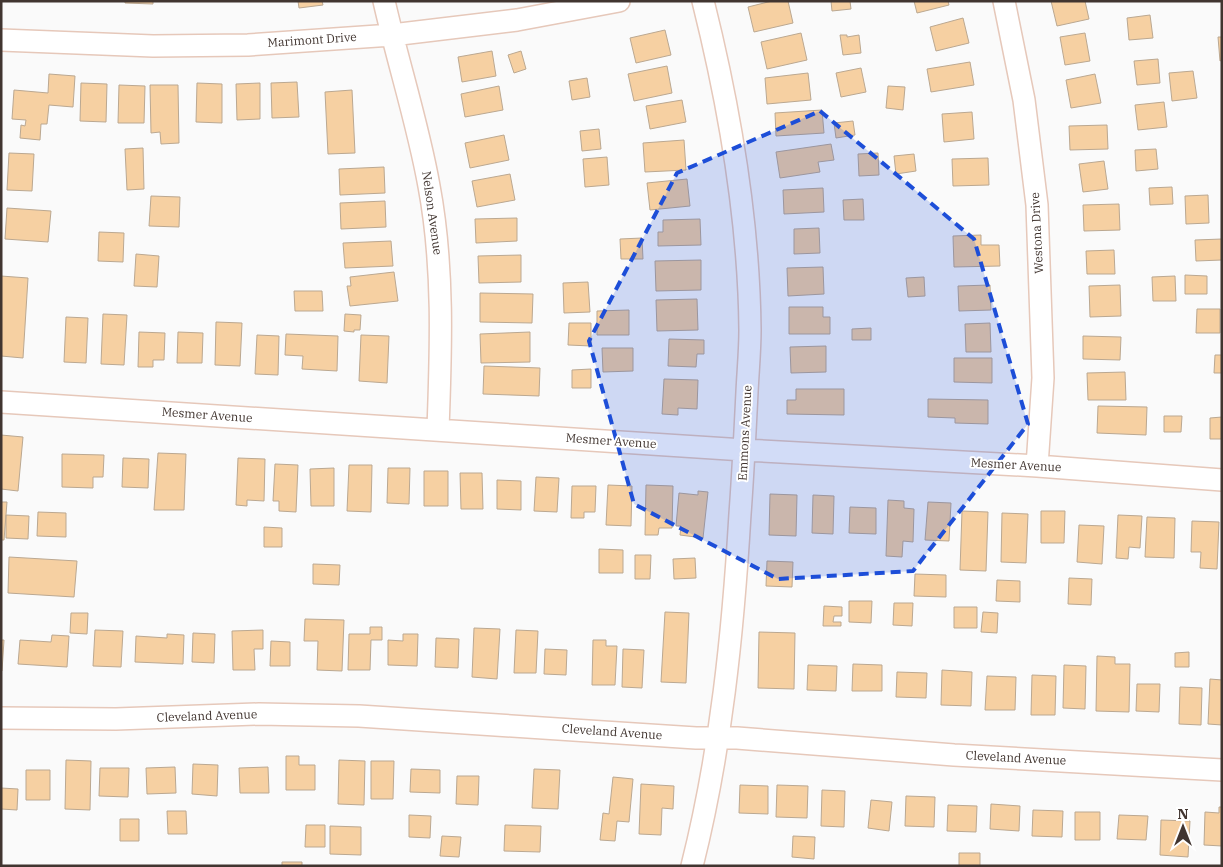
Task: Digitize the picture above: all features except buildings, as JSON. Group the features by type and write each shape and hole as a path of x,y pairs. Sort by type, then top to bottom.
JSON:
{"street":[{"name":"Nelson Avenue","path":"384,1 420,140 430,188 438,266 441,344 438,430"},
{"name":"Marimont Drive","path":"1,40 172,46 248,45 392,35 517,20 620,1"},
{"name":"Emmons Avenue","path":"692,866 717,738 731,646 750,331 746,254 739,179 718,60 703,1"},
{"name":"Westona Drive","path":"1004,1 1024,100 1037,205 1044,378 1037,466"},
{"name":"Mesmer Avenue","path":"1,402 744,450 1037,466 1222,480"},
{"name":"Cleveland Avenue","path":"1,718 98,719 259,714 359,716 954,755 1222,770"}],"highlighted area":[{"path":"820,111 974,239 1028,424 913,571 778,579 634,504 589,341 677,173"}]}
